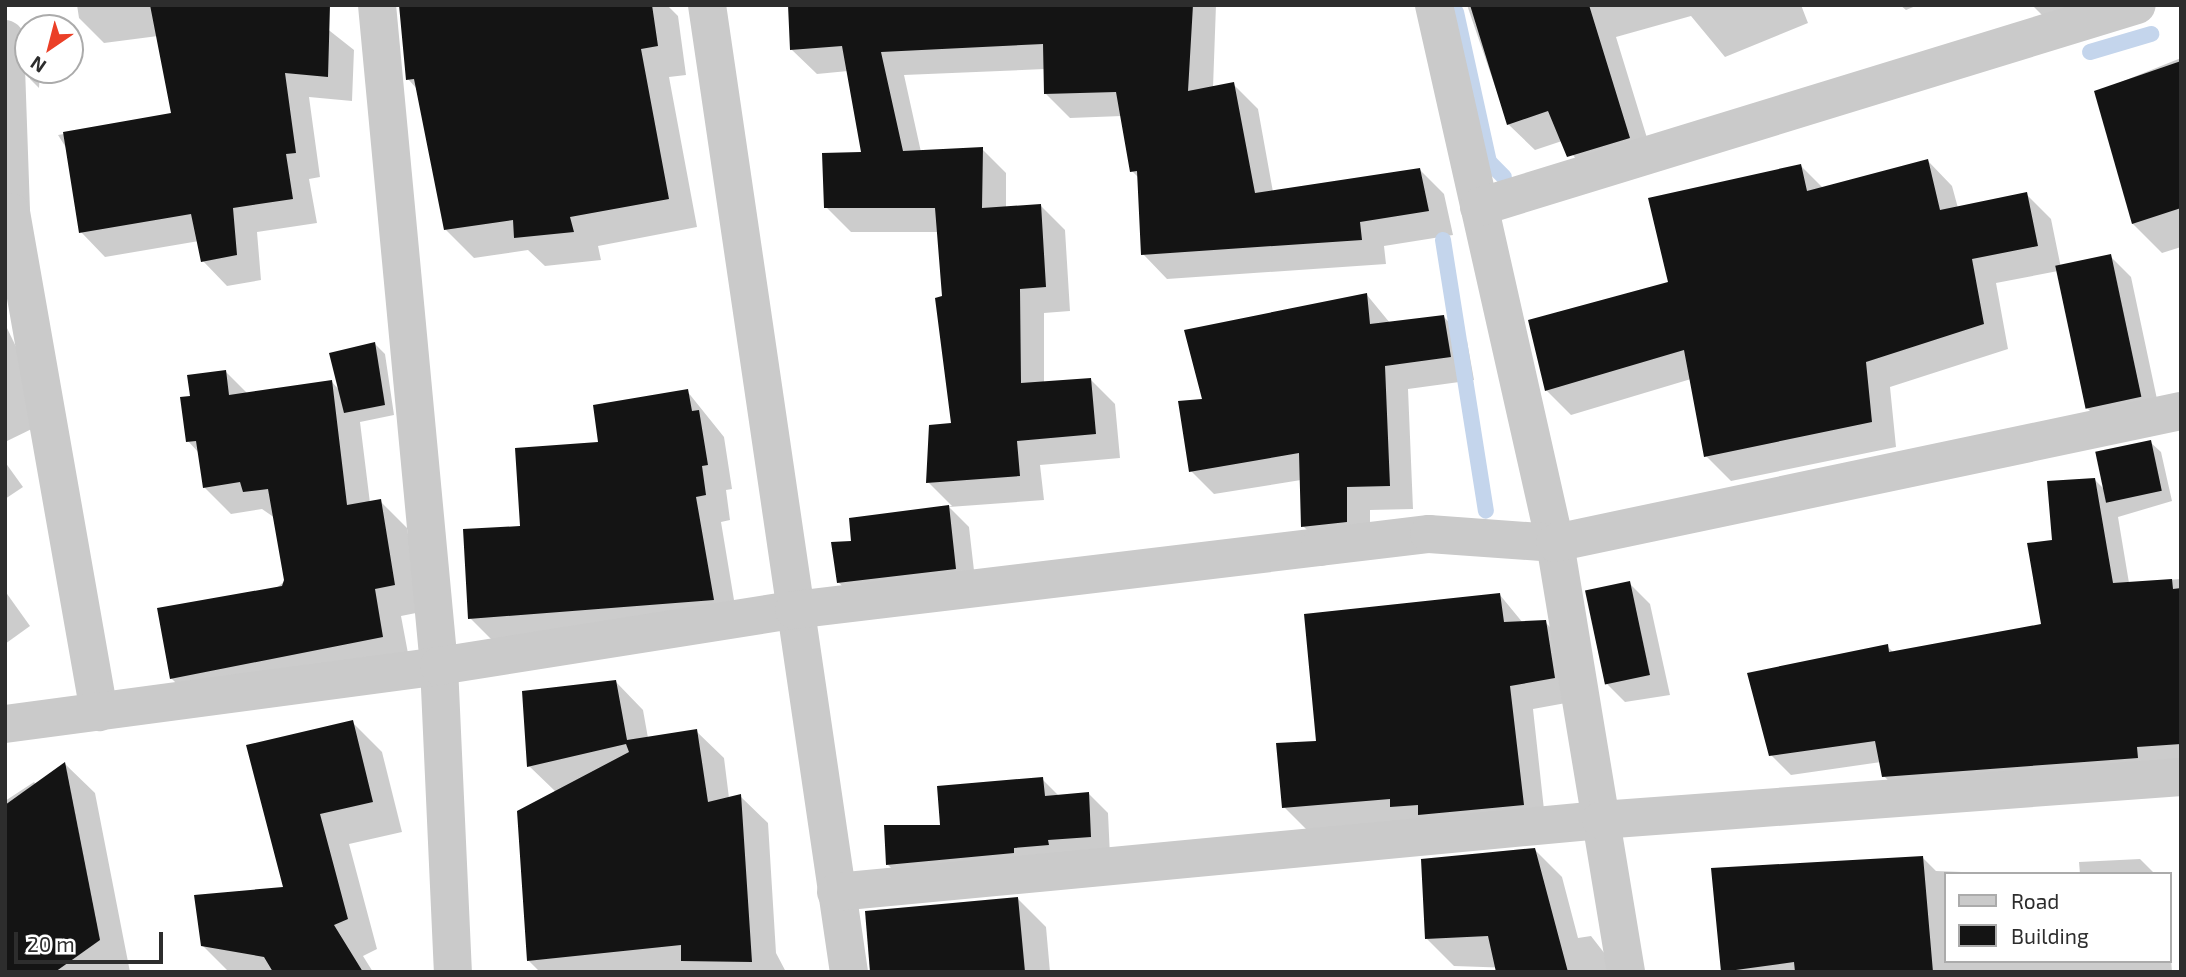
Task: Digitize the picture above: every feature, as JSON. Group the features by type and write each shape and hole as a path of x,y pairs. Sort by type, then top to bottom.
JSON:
{"street":[{"path":"377,5 439,666 453,972"},
{"path":"707,5 849,972"},
{"path":"1434,5 1555,543 1626,972"},
{"path":"1479,207 2137,5"},
{"path":"5,39 8,213 99,712"},
{"path":"5,723 439,666 794,610 1429,534 1555,543 2181,411"},
{"path":"836,892 1601,820 2181,777"}],"building":[{"path":"150,5 330,5 328,77 285,73 296,153 286,154 293,199 233,208 237,255 201,262 191,214 79,233 63,132 171,113"},
{"path":"399,5 652,5 658,46 641,49 669,199 570,217 574,232 514,238 513,220 444,230 414,79 406,80"},
{"path":"788,5 1193,5 1188,91 1234,82 1255,193 1420,168 1429,211 1360,222 1362,240 1141,255 1137,171 1130,172 1116,92 1044,94 1043,44 881,52 903,151 983,147 982,208 1041,204 1046,287 1020,289 1021,383 1091,378 1096,434 1017,441 1020,476 926,483 929,425 951,423 935,298 942,296 935,208 824,208 822,153 861,152 842,46 790,50"},
{"path":"1470,5 1589,5 1630,138 1567,157 1548,111 1507,125"},
{"path":"2181,61 2181,208 2132,224 2094,91"},
{"path":"1928,159 1940,210 2027,192 2038,246 1972,259 1984,324 1866,362 1872,422 1704,457 1684,350 1545,391 1528,320 1668,282 1648,198 1801,164 1807,191"},
{"path":"2111,254 2141,397 2086,409 2055,266"},
{"path":"1367,293 1370,324 1444,315 1451,357 1385,366 1390,486 1347,487 1347,522 1301,527 1299,453 1189,472 1178,401 1202,399 1184,330"},
{"path":"375,342 385,405 344,413 329,353"},
{"path":"226,370 229,395 332,380 347,505 381,499 395,585 375,589 383,637 170,679 157,608 282,586 284,580 268,489 243,492 240,482 203,488 196,441 186,442 180,397 190,396 187,375"},
{"path":"688,389 692,411 699,410 708,465 702,466 706,495 696,497 714,600 468,619 463,529 520,526 515,448 598,442 593,405"},
{"path":"2151,440 2162,491 2106,503 2095,452"},
{"path":"2095,478 2113,583 2172,579 2173,589 2181,588 2181,744 2137,747 2138,758 1882,777 1875,741 1769,756 1747,673 1888,644 1889,652 2041,624 2027,543 2052,540 2047,481"},
{"path":"949,505 956,569 837,583 831,542 851,541 849,518"},
{"path":"1630,581 1650,675 1605,684 1585,591"},
{"path":"1500,593 1504,622 1546,620 1555,678 1510,686 1524,805 1418,815 1418,805 1390,807 1390,799 1282,808 1276,743 1316,741 1304,614"},
{"path":"616,680 627,740 697,729 708,802 741,794 752,962 681,961 681,945 527,961 517,811 629,752 626,744 527,767 522,691"},
{"path":"353,720 373,802 320,814 348,919 334,925 363,972 273,972 264,957 201,946 194,895 283,887 246,745"},
{"path":"65,762 100,940 55,972 5,972 5,805"},
{"path":"1043,777 1045,796 1089,792 1091,837 1048,840 1049,845 1014,848 1014,853 886,865 884,825 940,825 937,786"},
{"path":"1535,848 1568,972 1496,972 1488,936 1425,939 1421,859"},
{"path":"1923,856 1933,972 1795,972 1794,962 1721,972 1711,868"},
{"path":"1018,897 1025,972 870,972 865,911"}],"waterway":[{"path":"1456,12 1489,162 1504,177"},
{"path":"2090,52 2151,34"},
{"path":"1443,240 1486,511"}]}
